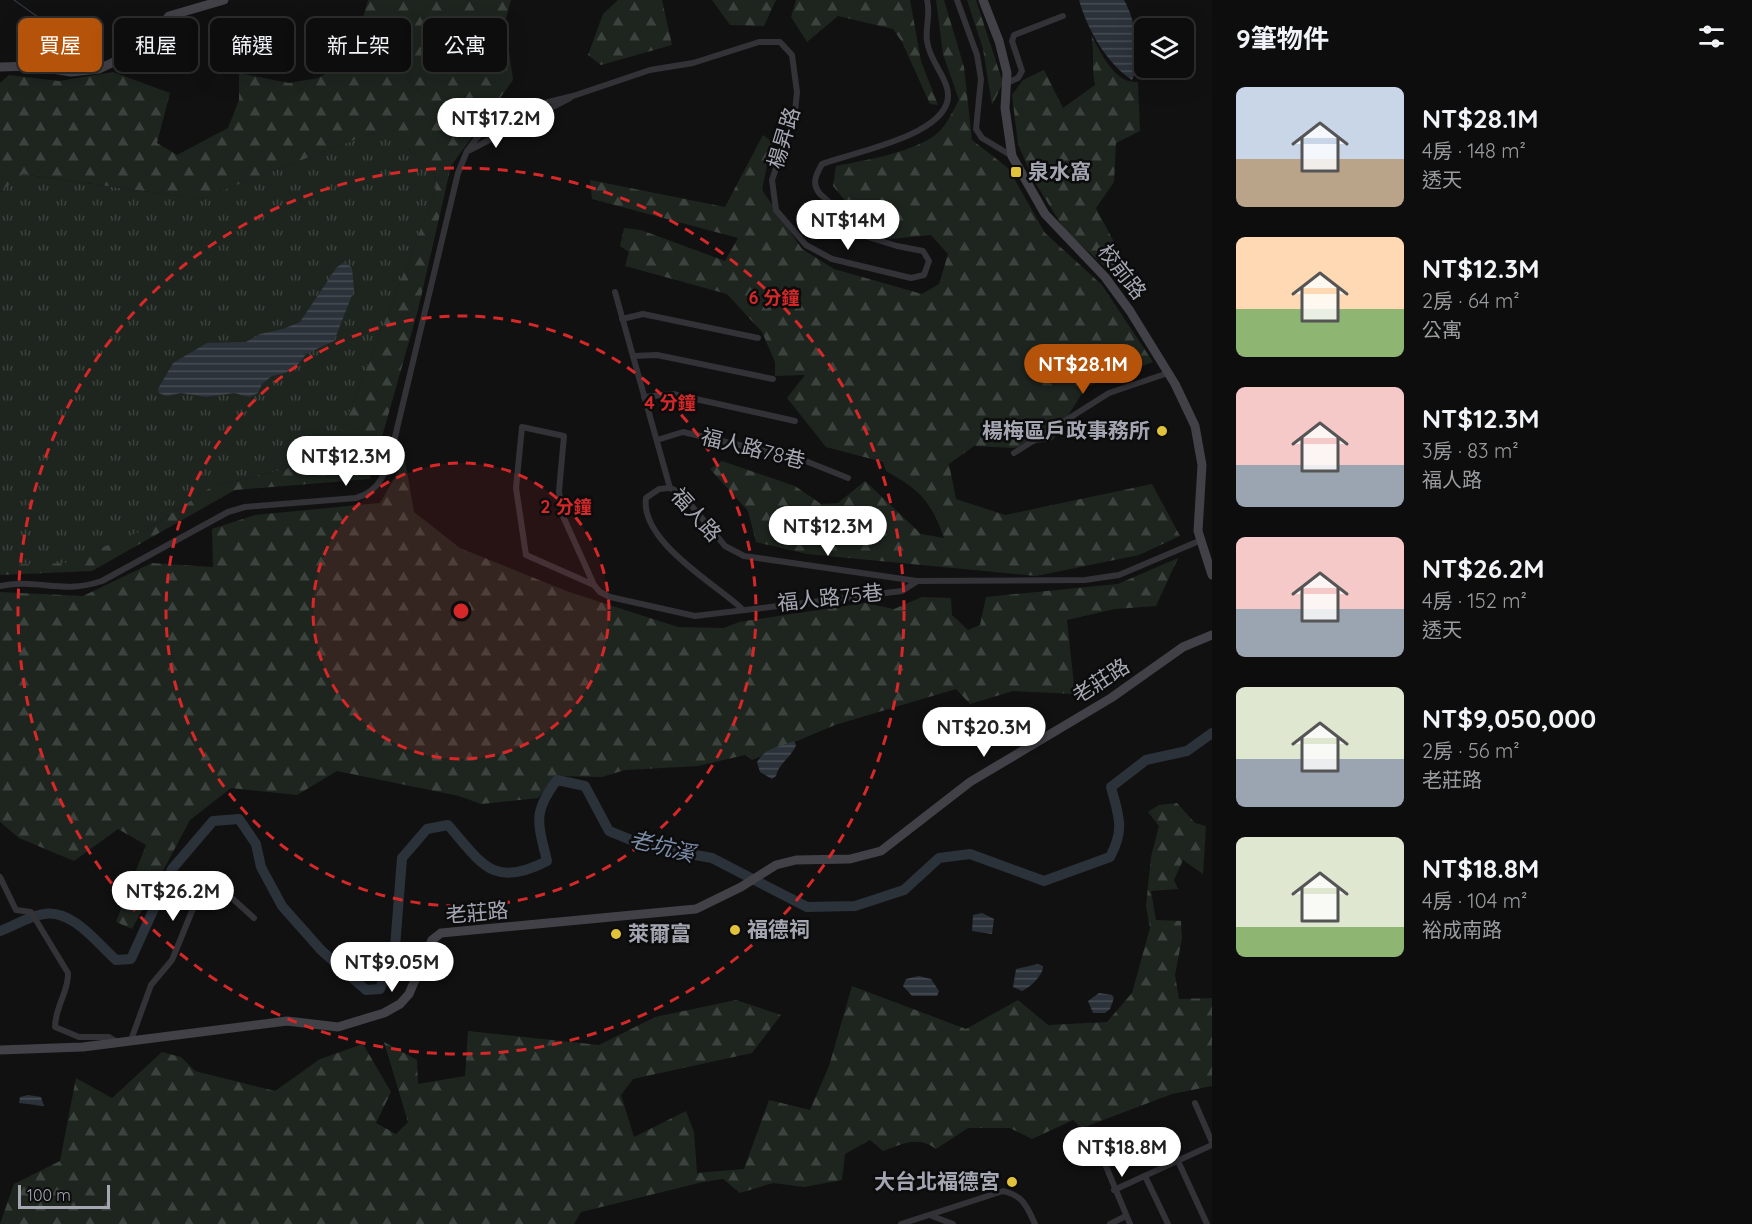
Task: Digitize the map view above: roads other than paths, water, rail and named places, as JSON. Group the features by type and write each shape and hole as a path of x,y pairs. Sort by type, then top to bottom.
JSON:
{"street":[{"path":"0,68 34,66 71,72 99,69 142,48 169,15 224,0"},
{"name":"楊昇路","path":"573,96 650,70 693,63 759,42 780,42 792,55 796,92 795,112 772,180 776,210 806,245 832,259 911,278 918,277 924,275 928,268 929,261 923,251 881,242 855,228 815,188 815,177 822,164 911,134 929,126 945,110 948,88 927,41 930,10 927,0"},
{"path":"957,0 977,55 981,79 976,129 982,138 1012,156"},
{"name":"校前路","path":"983,0 999,40 1008,73 1005,108 1012,156 1045,214 1106,277 1130,311 1168,373 1195,426 1203,485 1199,541 1212,575"},
{"path":"1007,83 1018,78 1022,71 1012,41 1014,36 1063,16"},
{"path":"467,152 573,96"},
{"path":"0,586 29,581 52,588 86,586 102,581 228,512 245,507 356,498 368,495 377,488 384,476 395,437 458,173 467,152 486,126 528,107 573,96"},
{"name":"福人路","path":"615,292 670,488 681,493 725,546 744,556 917,581 1085,580 1119,575 1199,541"},
{"path":"622,319 643,314 758,338"},
{"path":"633,356 657,355 773,379"},
{"path":"1014,453 1109,393 1168,373"},
{"path":"644,397 673,394 795,421"},
{"name":"福人路75巷","path":"594,585 526,555 516,488 522,427 564,436 559,491 562,514 594,585 600,592 633,604 695,616 741,608 902,591 917,581"},
{"name":"福人路78巷","path":"657,440 683,432 803,460 848,478"},
{"path":"670,488 660,489 646,498 646,516 654,529 708,584 741,608"},
{"name":"老莊路","path":"0,1050 83,1047 286,1021 338,1027 384,1013 400,1004 409,994 432,940 441,933 689,911 776,865 796,860 850,859 881,851 969,782 1111,698 1183,647 1212,635"},
{"path":"0,877 16,910 31,912 69,973 69,980 55,1014 55,1026 79,1037 110,1037 118,1042"},
{"path":"130,1040 151,985 172,960 199,894 214,886 223,890 254,918"},
{"path":"1114,1190 1212,1144 1195,1103"},
{"path":"1095,1140 1130,1224"},
{"path":"1178,1161 1207,1224"},
{"path":"1145,1176 1168,1224"},
{"path":"901,1224 921,1221 942,1210 1003,1191 1016,1194 1024,1202 1035,1224"},
{"path":"932,1216 952,1224"},
{"path":"1110,1224 1126,1216"}],"waterway":[{"path":"14,0 39,18"},
{"name":"老坑溪","path":"0,931 33,917 54,914 74,922 116,960 131,959 172,869 213,821 239,819 256,844 261,867 282,906 321,950 366,990 380,989 395,947 402,858 427,829 448,825 470,851 490,868 514,873 547,861 541,837 540,810 557,780 585,786 609,831 646,846 712,858 807,907 855,906 904,890 939,858 970,854 1044,881 1110,857 1119,830 1111,787 1146,760 1187,751 1212,733"}],"place":[{"name":"泉水窩","path":"1016,172"},
{"name":"楊梅區戶政事務所","path":"1162,431"},
{"name":"福德祠","path":"735,930"},
{"name":"萊爾富","path":"616,934"},
{"name":"大台北福德宮","path":"1012,1182"}]}
